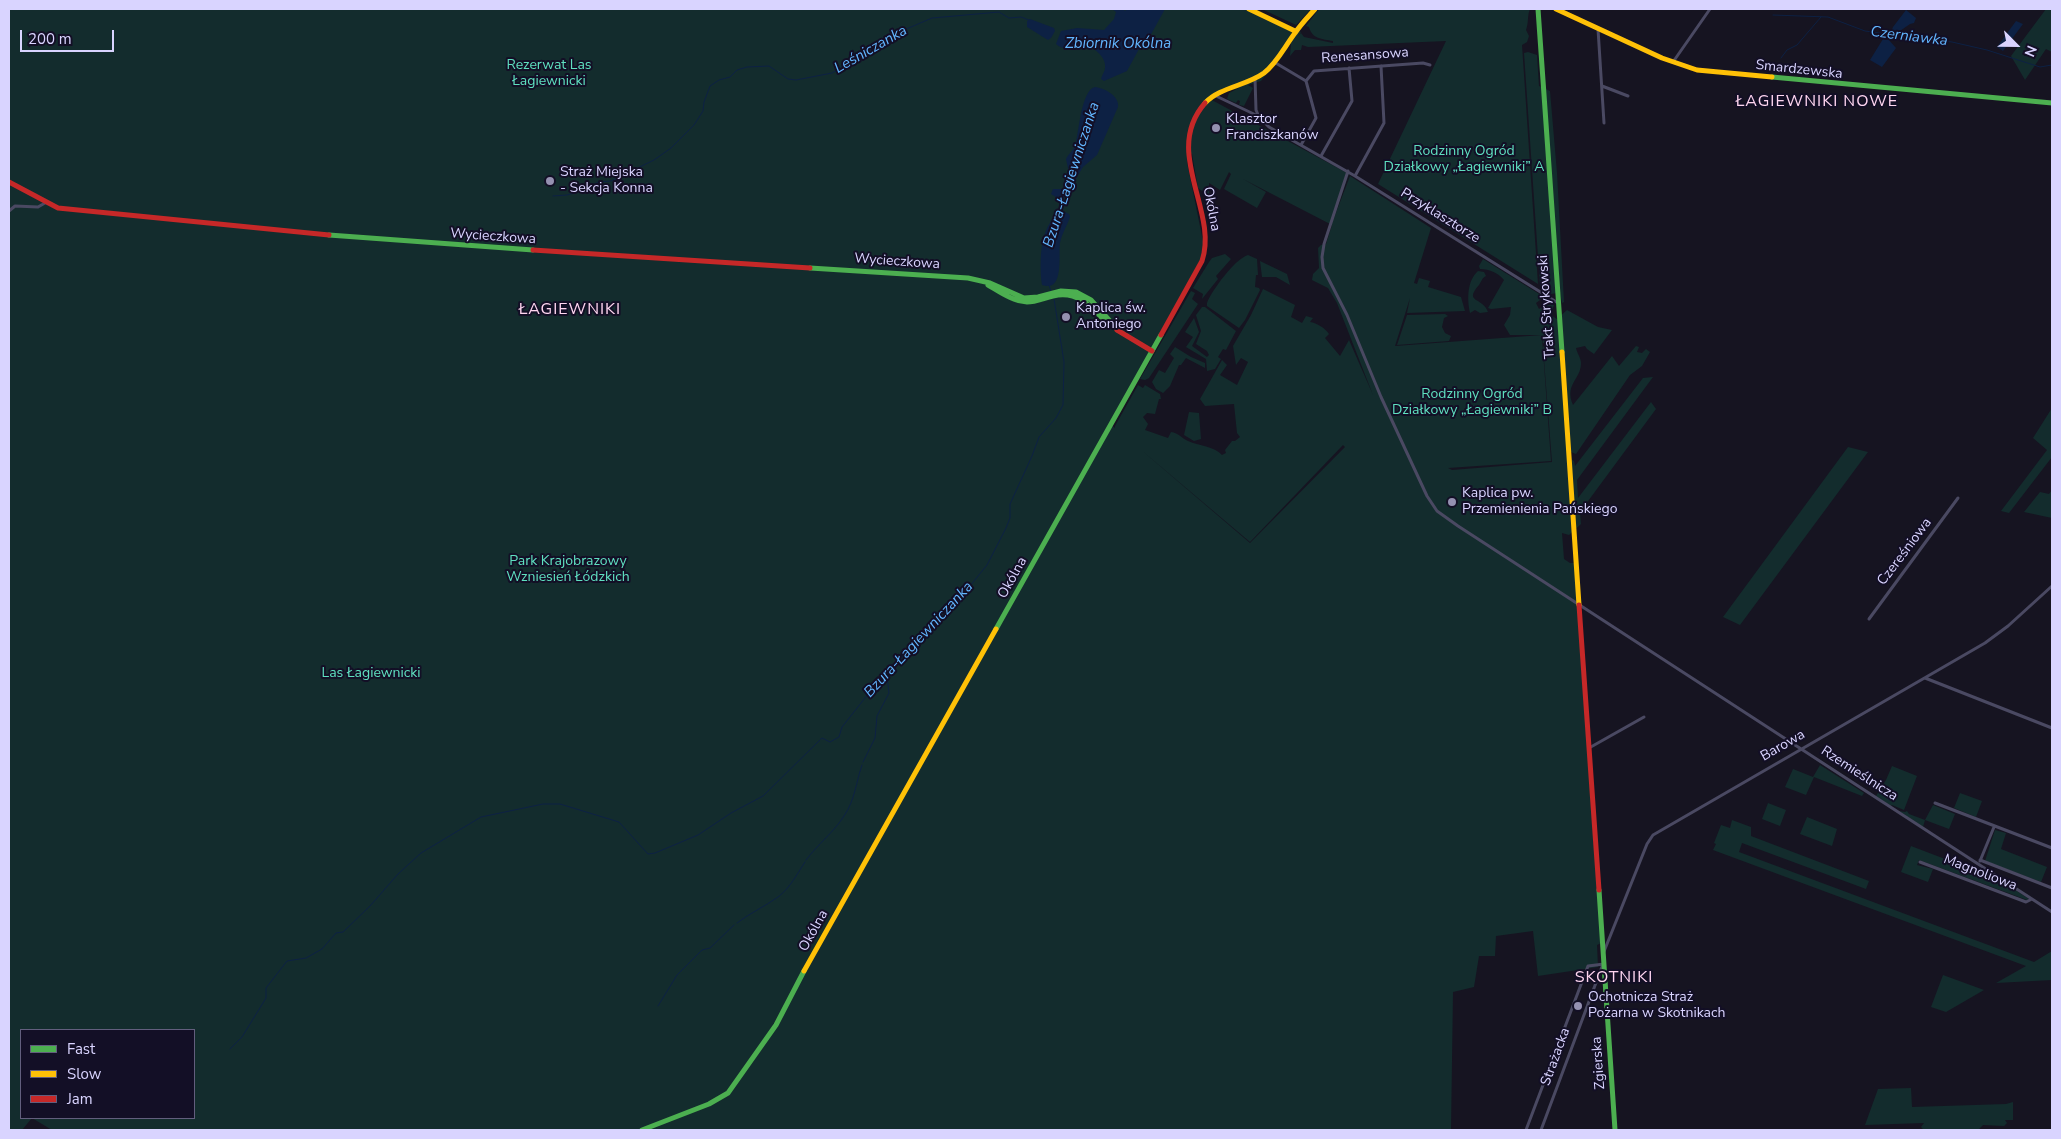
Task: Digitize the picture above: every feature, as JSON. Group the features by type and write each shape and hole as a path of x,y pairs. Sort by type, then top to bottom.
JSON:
{"street":[{"path":"1249,9 1295,31"},
{"name":"Okólna","path":"642,1130 654,1128 726,1095 776,1025 797,984 1201,264 1205,253 1206,234 1190,162 1189,141 1198,111 1204,103 1266,71 1291,40 1295,31 1315,9"},
{"name":"Trakt Strykowski","path":"1538,9 1589,748"},
{"name":"Smardzewska","path":"1556,9 1691,69 2052,103"},
{"path":"1673,62 1710,9"},
{"path":"1598,28 1604,123"},
{"path":"1274,62 1306,81 1316,118 1301,145"},
{"name":"Renesansowa","path":"1306,81 1314,71 1423,63 1430,65"},
{"path":"1355,176 1384,124 1380,66"},
{"path":"1321,156 1352,101 1349,68"},
{"path":"1255,78 1255,103 1259,117"},
{"path":"1602,86 1628,96"},
{"name":"Przyklasztorze","path":"1216,96 1259,117 1269,127 1348,171 1558,303"},
{"name":"Rzemieślnicza","path":"1348,171 1324,244 1322,265 1347,314 1380,397 1427,496 1437,511 2052,912"},
{"name":"Wycieczkowa","path":"9,182 45,203 68,210 404,242 959,277 982,282 1011,298 1023,302 1065,294 1076,295 1090,304 1106,322 1152,351"},
{"path":"9,211 15,206 38,208 45,203"},
{"name":"Czereśniowa","path":"1869,619 1958,498"},
{"name":"Barowa","path":"1603,954 1651,837 1660,830 1985,643 2008,626 2052,586"},
{"path":"1924,678 2052,728"},
{"path":"1589,748 1644,717"},
{"name":"Zgierska","path":"1589,748 1615,1130"},
{"path":"1935,803 2052,848"},
{"path":"1978,865 1994,826"},
{"path":"1980,860 2052,888"},
{"name":"Magnoliowa","path":"1920,862 2026,902 2032,899"},
{"path":"1526,1130 1588,966 1604,964"},
{"name":"Strażacka","path":"1541,1130 1604,964"}],"green space":[{"name":"Las Łagiewnicki","path":"9,9 1248,9 1301,32 1298,36 1301,33 1304,37 1333,43 1333,41 1315,36 1309,27 1306,26 1319,9 1530,9 1526,30 1529,36 1527,42 1522,45 1538,284 1378,184 1446,41 1308,47 1302,45 1301,50 1295,50 1290,56 1291,43 1261,81 1248,85 1253,88 1244,106 1239,105 1240,101 1238,100 1236,103 1227,99 1229,93 1239,88 1212,96 1210,99 1349,174 1332,223 1350,176 1431,228 1414,283 1417,284 1419,278 1430,281 1428,287 1461,297 1465,311 1407,313 1410,298 1395,346 1542,335 1510,335 1504,325 1510,315 1511,307 1488,308 1504,280 1494,272 1480,269 1479,266 1483,259 1544,297 1536,303 1539,309 1545,305 1554,305 1551,313 1557,319 1567,310 1598,327 1612,330 1594,354 1585,346 1576,348 1581,363 1570,392 1573,405 1612,356 1619,366 1636,346 1639,347 1637,352 1642,353 1646,349 1650,352 1642,366 1630,375 1576,454 1571,452 1568,457 1574,461 1575,466 1643,378 1653,377 1577,480 1578,498 1651,402 1656,409 1580,512 1581,524 1569,535 1562,533 1564,559 1570,563 1575,563 1601,943 1597,945 1598,967 1538,976 1533,931 1496,936 1495,956 1479,956 1474,987 1453,992 1451,1130 52,1130 34,1119 195,1119 195,1029 20,1029 20,1119 31,1119 22,1130 9,1130","holes":["1187,152 1192,154 1198,188 1209,196 1209,183 1220,190 1229,172 1231,174 1224,189 1257,208 1266,192 1243,179 1332,225 1326,244 1318,248 1319,268 1313,274 1312,280 1328,288 1337,303 1373,395 1349,340 1340,356 1325,338 1329,334 1323,328 1310,322 1313,318 1306,316 1302,323 1291,317 1295,305 1263,289 1233,346 1236,365 1241,358 1248,362 1237,385 1220,375 1227,365 1222,360 1200,399 1205,406 1234,404 1237,433 1240,437 1232,441 1225,450 1226,453 1222,455 1211,448 1188,441 1178,434 1171,432 1168,438 1145,430 1148,424 1143,417 1147,413 1155,414 1159,399 1161,399 1160,394 1145,385 1143,388 1138,385 1115,428 1110,424 1205,251 1187,162","1542,337 1543,343 1546,344 1543,347 1552,462 1452,470 1448,468 1551,461","1343,445 1345,447 1250,543 1140,449 1250,542"]},
{"path":"1264,9 1311,9 1296,25"},
{"path":"2046,9 2052,9 2052,52 2046,49 2025,80 2011,56"},
{"path":"1528,52 1537,55 1539,86 1550,91 1557,173 1564,302 1562,303 1560,293 1549,294 1540,286 1524,53"},
{"path":"1225,254 1231,259 1216,276 1218,279 1202,299 1203,294 1193,288 1212,258"},
{"path":"1248,255 1257,259 1258,275 1256,275 1255,287 1260,290 1239,328 1207,306 1207,303 1224,276 1237,262"},
{"path":"1260,261 1287,274 1290,285 1276,277 1262,277"},
{"path":"1478,271 1484,272 1486,276 1482,279 1473,297 1486,307 1488,312 1480,313 1475,310 1470,313 1468,302 1469,290 1474,275"},
{"path":"1191,291 1195,293 1192,299 1198,304 1149,378 1145,380 1140,379"},
{"path":"1202,307 1205,307 1236,331 1226,350 1223,349 1218,357 1221,359 1215,369 1207,371 1206,359 1186,347 1193,337 1185,332 1194,318 1199,332 1192,346 1207,357 1209,355 1207,351 1196,344 1201,331 1196,315"},
{"path":"1445,314 1448,316 1444,318 1442,327 1445,333 1451,336 1449,341 1397,345 1407,315"},
{"path":"1175,347 1205,363 1205,368 1186,358 1179,365 1170,386 1163,393 1156,389 1152,382 1159,370 1165,373 1174,358 1170,354"},
{"path":"2052,408 2052,457 2009,513 2001,511 2047,450 2033,438"},
{"path":"1189,412 1199,413 1201,439 1194,441 1184,435"},
{"path":"1848,447 1868,452 1740,625 1723,617"},
{"path":"2052,490 2052,518 2024,512 2040,492 2049,494"},
{"path":"1820,765 1864,793 1862,796 1814,777 1806,795 1785,787 1793,769 1813,777"},
{"path":"1892,766 1917,776 1904,810 1891,806 1876,796"},
{"path":"1960,793 1982,801 1976,817 1954,808"},
{"path":"1768,803 1786,810 1780,826 1762,819"},
{"path":"1933,805 1955,814 1949,829 1925,820"},
{"path":"1899,811 1907,811 1909,814 1925,820 1923,827"},
{"path":"1807,817 1837,829 1832,846 1800,834"},
{"path":"1732,820 1751,827 1751,836 1869,881 1866,889 1742,843 1739,852 2034,962 2052,951 2052,980 1996,983 2026,966 1713,850 1721,825 1730,828"},
{"path":"1995,830 2006,833 2001,849 2047,867 2041,882 1985,861"},
{"path":"1911,846 2000,880 2029,899 2027,900 1919,860 1917,865 1933,869 1928,882 1901,872"},
{"path":"1943,975 1984,990 1946,1012 1931,1007"},
{"path":"1911,1088 1912,1107 2006,1104 2013,1102 2013,1120 2005,1120 2007,1123 2004,1126 1983,1125 1978,1130 1924,1130 1921,1127 1924,1123 1865,1125 1878,1089"}],"water":[{"name":"Zbiornik Okólna","path":"1112,9 1123,9 1125,11 1127,9 1165,9 1149,38 1139,49 1127,71 1104,81 1101,79 1105,64 1098,52 1082,45 1062,48 1056,44 1061,31 1077,28 1104,30 1114,19 1116,12"},
{"path":"1906,10 1916,18 1914,23 1897,33 1891,32 1893,27"},
{"path":"1030,19 1054,28 1055,31 1051,38 1048,40 1027,27 1027,21"},
{"path":"2016,21 2023,24 2003,51 1997,47"},
{"path":"1883,39 1889,40 1896,48 1882,67 1870,60"},
{"path":"1095,87 1103,89 1114,96 1117,99 1118,107 1097,155 1083,167 1062,201 1051,194 1053,189 1065,189 1070,177 1066,159 1075,146 1081,113 1087,96 1090,90"},
{"path":"1065,212 1070,217 1060,243 1057,278 1049,286 1042,285 1041,254 1046,232 1056,216"}],"waterway":[{"name":"Leśniczanka","path":"553,196 567,195 585,190 598,182 611,181 654,160 671,148 694,125 703,111 710,86 719,80 730,77 737,70 747,67 769,66 788,79 796,80 832,73 904,30 932,18 999,12 1009,18 1021,17 1029,20"},
{"name":"Czerniawka","path":"1773,15 1828,17 1865,31 1952,42 1987,50 2040,67 2052,65"},
{"name":"Czerniawka","path":"1781,58 1787,50 1797,45 1821,17"},
{"name":"Bzura-Łagiewniczanka","path":"1058,214 1061,201"},
{"name":"Bzura-Łagiewniczanka","path":"1049,285 1051,291"},
{"name":"Bzura-Łagiewniczanka","path":"230,1049 242,1037 266,998 266,988 287,961 306,958 322,949 336,933 343,932 370,906 398,874 421,853 481,817 543,804 560,804 619,822 648,854 655,853 698,835 731,813 763,796 822,738 830,742 839,737 842,727 884,674 916,645 928,626 941,612 961,597 987,565 1006,528 1010,518 1010,504 1039,437 1056,418 1063,405 1064,362 1054,299"},
{"path":"863,762 875,738 877,716 889,693 887,677 891,668"},
{"path":"806,860 836,827 848,810 862,765"},
{"path":"737,923 773,901 782,893 793,881 805,862"},
{"path":"658,1006 677,975 702,950 710,948 734,925"}],"traffic: fast":[{"path":"1538,9 1562,352"},
{"path":"1772,77 2052,103"},
{"path":"329,235 533,250"},
{"path":"810,268 968,278 990,283 1024,298 1038,297 1061,291 1076,292 1091,300 1118,330"},
{"path":"988,285 1006,296 1027,302 1061,295 1076,297 1088,304 1105,321"},
{"path":"996,629 1161,335"},
{"path":"1599,890 1615,1130"},
{"path":"642,1130 709,1104 728,1093 776,1025 804,971"}],"traffic: slow":[{"path":"1249,9 1295,31"},
{"path":"1205,103 1218,93 1264,73 1315,9"},
{"path":"1556,9 1662,58 1697,70 1772,77"},
{"path":"1562,352 1579,605"},
{"path":"804,971 996,629"}],"traffic: jam":[{"path":"1161,335 1202,261 1205,242 1204,222 1190,161 1189,141 1193,122 1205,103"},
{"path":"9,182 58,208 329,235"},
{"path":"533,250 810,268"},
{"path":"1117,330 1152,351"},
{"path":"1579,605 1599,890"}],"place":[{"name":"Klasztor Franciszkanów","path":"1216,128"},
{"name":"Straż Miejska - Sekcja Konna","path":"550,181"},
{"name":"Kaplica św. Antoniego","path":"1066,317"},
{"name":"Kaplica pw. Przemienienia Pańskiego","path":"1452,502"},
{"name":"Ochotnicza Straż Pożarna w Skotnikach","path":"1578,1006"}],"district":[{"name":"ŁAGIEWNIKI NOWE","path":"1817,102"},
{"name":"ŁAGIEWNIKI","path":"570,310"},
{"name":"SKOTNIKI","path":"1614,978"}],"park label":[{"name":"Rezerwat Las Łagiewnicki","path":"549,74"},
{"name":"Rodzinny Ogród Działkowy „Łagiewniki” A","path":"1464,160"},
{"name":"Rodzinny Ogród Działkowy „Łagiewniki” B","path":"1472,404"},
{"name":"Park Krajobrazowy Wzniesień Łódzkich","path":"568,570"}]}
